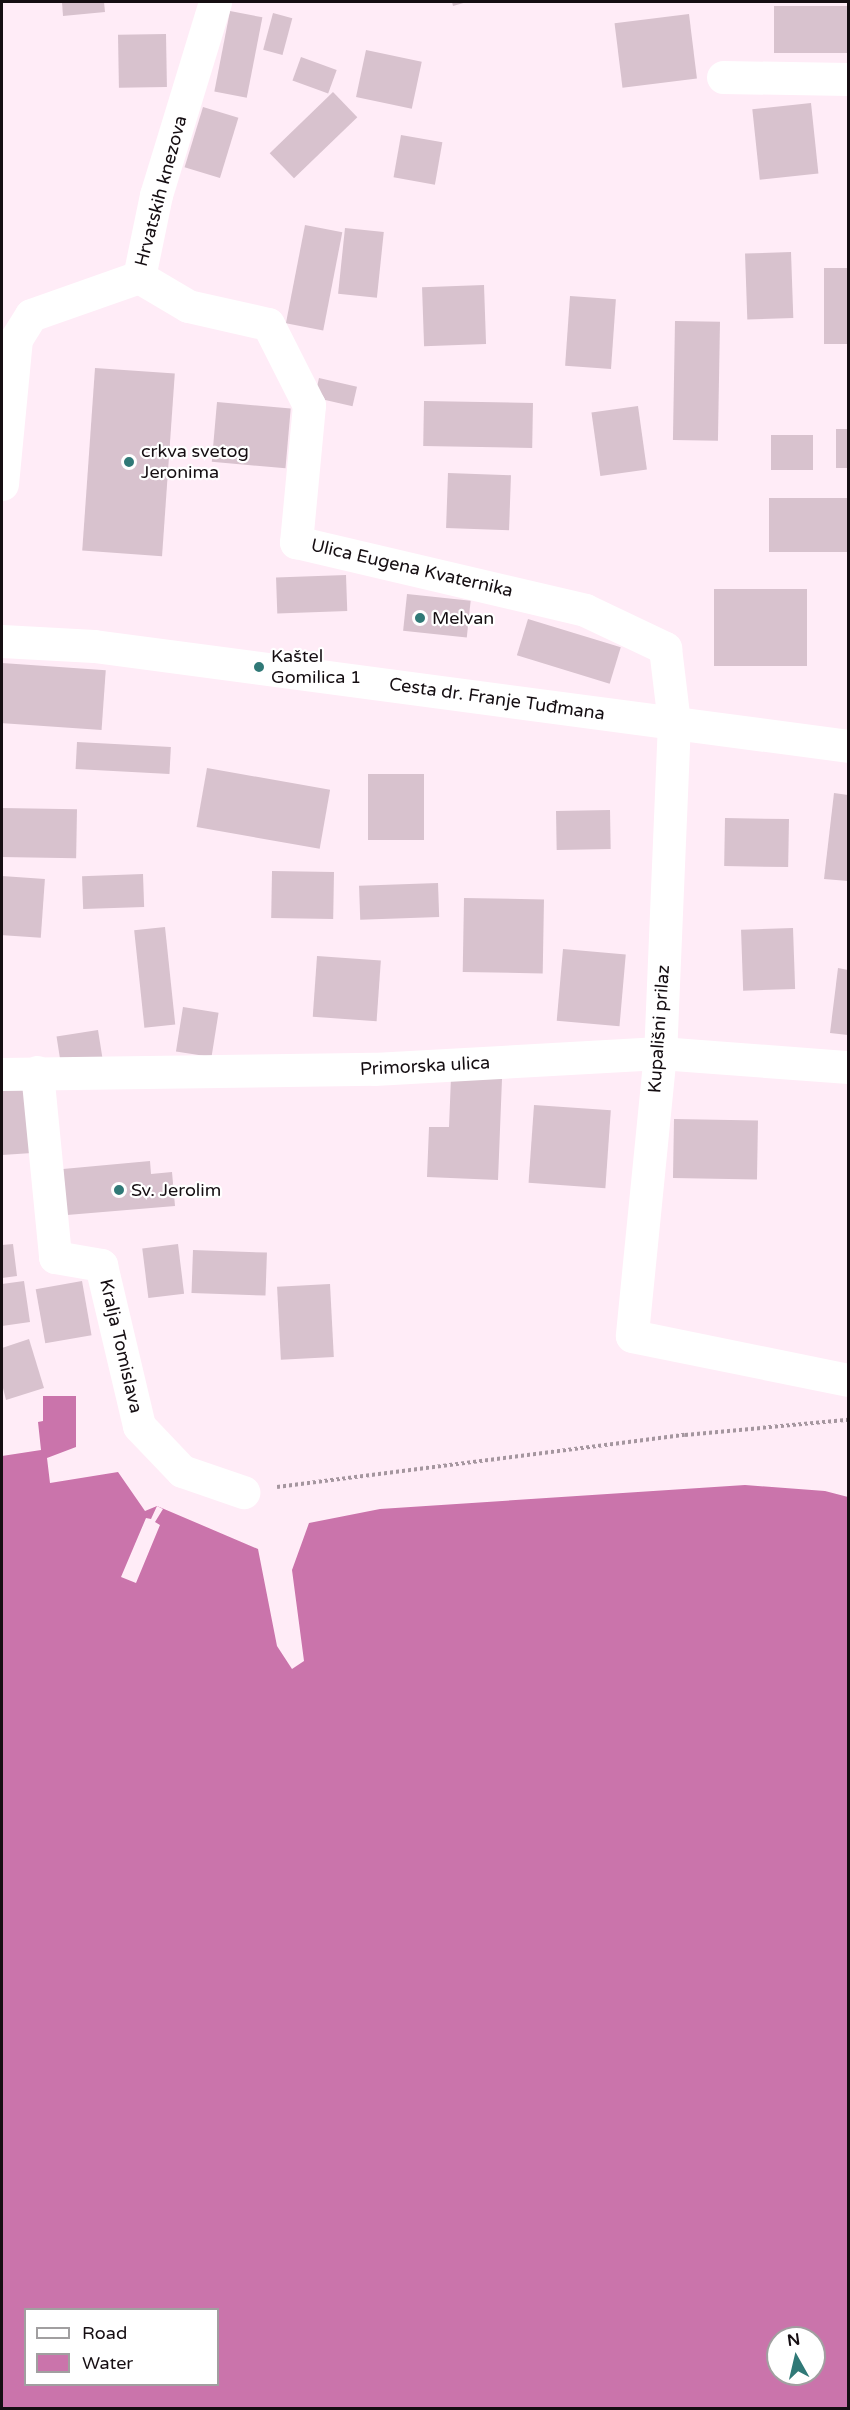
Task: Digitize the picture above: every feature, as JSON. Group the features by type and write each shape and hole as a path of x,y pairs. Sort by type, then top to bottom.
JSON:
{"street":[{"name":"Hrvatskih knezova","path":"2,484 16,339 31,315 139,277 156,195 215,2"},
{"path":"723,76 849,79"},
{"name":"Ulica Eugena Kvaternika","path":"139,277 188,306 268,324 309,405 296,542 585,610 665,648 674,722"},
{"name":"Cesta dr. Franje Tuđmana","path":"2,641 94,646 849,746"},
{"name":"Kupališni prilaz","path":"674,722 660,1053 632,1336 849,1380"},
{"name":"Primorska ulica","path":"2,1074 374,1069 660,1053 849,1067"},
{"name":"Kralja Tomislava","path":"37,1072 55,1257 101,1265 139,1426 182,1472 243,1492"}],"path":[{"path":"243,1492 685,1435 849,1420"}],"water":[{"path":"43,1396 76,1396 76,1447 47,1458 50,1483 118,1472 145,1511 157,1506 258,1549 277,1646 292,1669 304,1661 292,1570 309,1523 380,1509 745,1485 825,1491 848,1497 848,2408 2,2408 2,1456 41,1450 38,1422 43,1421"}],"pier":[{"path":"157,1506 163,1509 155,1522 160,1525 136,1583 121,1577 146,1518 151,1519"}],"building":[{"path":"62,2 104,2 105,12 63,16"},
{"path":"452,2 467,2 453,6"},
{"path":"774,6 848,6 848,53 774,53"},
{"path":"230,11 262,17 247,98 214,91"},
{"path":"273,13 292,18 282,55 263,50"},
{"path":"689,14 697,79 622,88 615,23"},
{"path":"166,34 167,87 119,88 118,35"},
{"path":"366,50 422,62 412,109 356,97"},
{"path":"301,57 337,70 328,93 292,80"},
{"path":"333,92 357,117 294,178 270,153"},
{"path":"811,103 818,174 760,180 752,109"},
{"path":"203,107 238,118 220,178 185,167"},
{"path":"401,135 442,142 435,185 394,177"},
{"path":"305,225 342,232 323,330 286,323"},
{"path":"345,228 384,232 377,298 338,294"},
{"path":"791,252 793,318 747,320 745,254"},
{"path":"824,268 848,268 848,344 824,344"},
{"path":"484,285 486,344 424,346 422,287"},
{"path":"570,296 616,299 611,369 565,366"},
{"path":"675,321 720,322 718,441 673,440"},
{"name":"crkva svetog Jeronima","path":"95,368 175,374 162,556 82,551"},
{"path":"319,378 357,387 353,406 315,397"},
{"path":"424,401 533,403 532,448 423,446"},
{"path":"217,402 291,408 285,468 212,462"},
{"path":"638,406 647,469 600,476 591,413"},
{"path":"836,429 848,429 848,468 836,468"},
{"path":"771,435 813,435 813,470 771,470"},
{"path":"448,473 511,475 509,530 446,528"},
{"path":"769,498 848,498 848,552 769,552"},
{"path":"346,575 347,611 277,613 276,577"},
{"path":"714,589 807,589 807,666 714,666"},
{"path":"407,594 471,601 467,637 403,631"},
{"path":"528,619 621,647 610,684 517,655"},
{"path":"2,663 106,670 102,730 2,723"},
{"path":"77,742 171,747 169,774 76,769"},
{"path":"207,768 330,790 320,849 197,827"},
{"path":"368,774 424,774 424,840 368,840"},
{"path":"834,793 848,795 848,881 824,879"},
{"path":"2,808 77,809 76,858 2,857"},
{"path":"610,810 611,849 557,850 556,811"},
{"path":"725,818 789,819 788,867 724,866"},
{"path":"272,871 334,872 333,919 271,918"},
{"path":"143,874 144,907 83,909 82,876"},
{"path":"2,876 45,879 41,938 2,935"},
{"path":"438,883 439,917 360,920 359,886"},
{"path":"464,898 544,899 543,973 463,972"},
{"path":"165,927 175,1024 144,1028 134,930"},
{"path":"793,928 795,989 743,991 741,930"},
{"path":"563,949 626,954 619,1026 557,1021"},
{"path":"317,956 381,960 377,1021 313,1017"},
{"path":"838,968 848,970 848,1035 830,1033"},
{"path":"183,1007 219,1013 212,1057 176,1051"},
{"path":"98,1030 103,1062 62,1068 57,1037"},
{"path":"451,1077 502,1079 498,1180 427,1177 429,1127 449,1127"},
{"path":"27,1085 32,1153 2,1155 2,1087"},
{"path":"534,1105 611,1110 605,1188 529,1183"},
{"path":"674,1119 758,1120 757,1179 673,1178"},
{"name":"Sv. Jerolim","path":"150,1161 151,1174 172,1172 175,1206 67,1215 63,1169"},
{"path":"13,1244 17,1276 2,1278 2,1245"},
{"path":"178,1244 184,1294 148,1298 142,1248"},
{"path":"193,1250 267,1253 265,1296 191,1293"},
{"path":"24,1281 30,1322 2,1326 2,1284"},
{"path":"82,1281 92,1335 45,1343 36,1289"},
{"path":"330,1284 334,1357 281,1360 277,1287"},
{"path":"29,1339 44,1388 6,1400 2,1384 2,1348"}],"place":[{"name":"crkva svetog Jeronima","path":"129,462"},
{"name":"Melvan","path":"420,618"},
{"name":"Kaštel Gomilica 1","path":"259,667"},
{"name":"Sv. Jerolim","path":"119,1190"}]}
